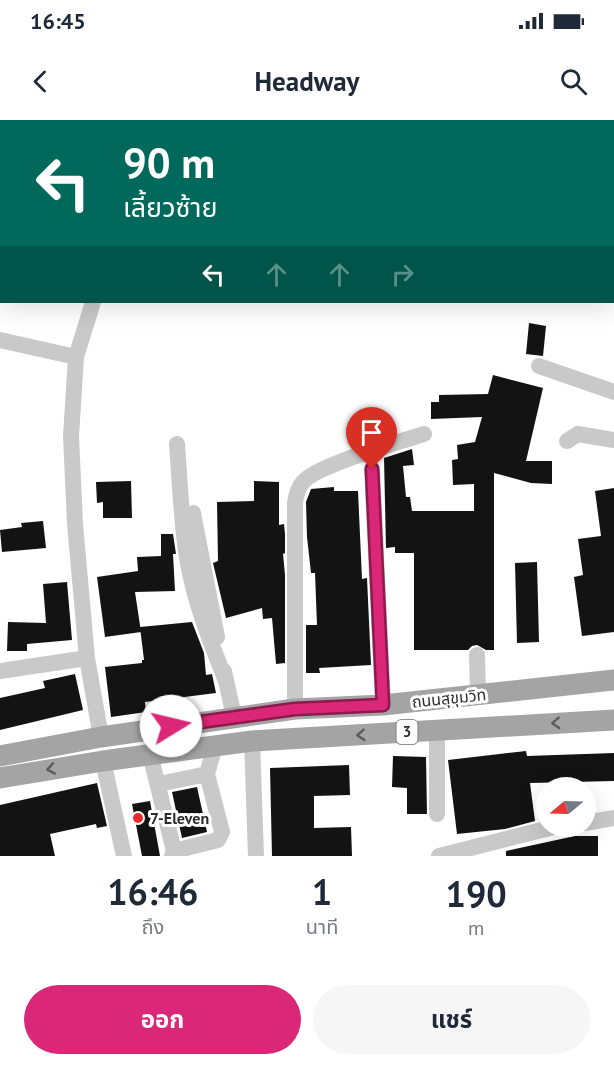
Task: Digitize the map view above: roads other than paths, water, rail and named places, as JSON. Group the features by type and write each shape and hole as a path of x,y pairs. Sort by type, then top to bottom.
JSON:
{"main road":[{"name":"ถนนสุขุมวิท","path":"0,756 101,737 295,709 383,705 614,680"},
{"path":"321,708 322,738"},
{"name":"ถนนสุขุมวิท","path":"0,778 150,754 252,741 614,720"}],"street":[{"path":"93,303 76,357 71,436 75,524 87,658 101,737"},
{"path":"0,340 76,357"},
{"path":"538,366 614,392"},
{"path":"295,709 295,503 297,492 304,480 324,469 424,434"},
{"path":"567,441 578,434 614,440"},
{"path":"177,444 180,501 187,560 205,629 226,681"},
{"path":"372,469 383,705"},
{"path":"194,513 234,717"},
{"path":"477,655 478,696"},
{"path":"0,671 87,658"},
{"path":"437,730 437,814"},
{"path":"252,741 256,856"},
{"path":"150,754 159,784 173,853 218,840 221,837 222,832 207,774 215,746"},
{"path":"103,761 124,856"},
{"path":"159,784 207,774"},
{"path":"596,821 614,818"},
{"path":"439,856 536,832"}],"place":[{"name":"7-Eleven","path":"138,818"}]}
